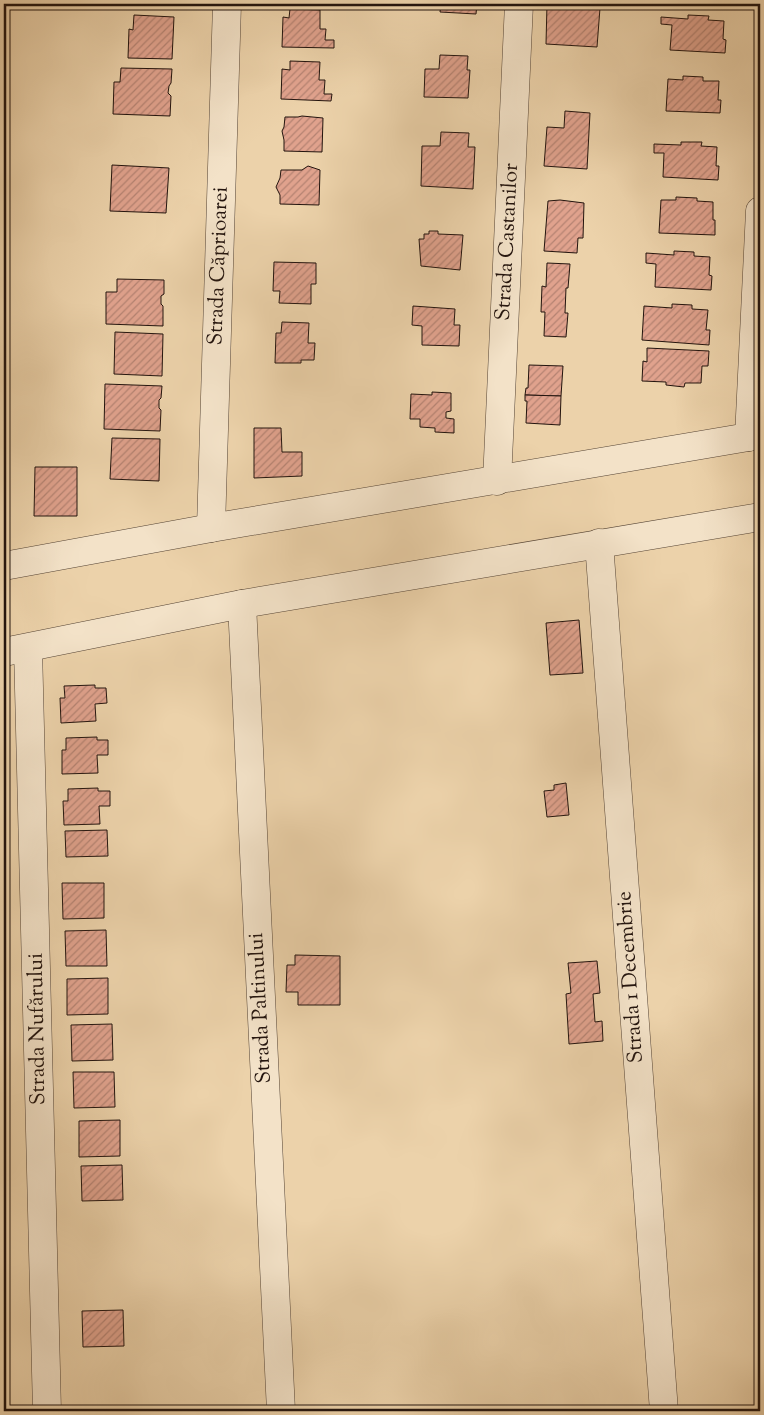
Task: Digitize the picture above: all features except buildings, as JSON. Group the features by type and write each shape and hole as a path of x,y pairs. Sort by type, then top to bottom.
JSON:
{"street":[{"name":"Strada Căprioarei","path":"211,528 227,4"},
{"name":"Strada Castanilor","path":"497,481 519,4"},
{"path":"4,566 211,528 754,436 760,211"},
{"path":"16,650 242,604 760,517"},
{"name":"Strada 1 Decembrie","path":"599,543 664,1411"},
{"name":"Strada Paltinului","path":"242,604 281,1411"},
{"name":"Strada Nufărului","path":"16,650 47,1411"}]}
